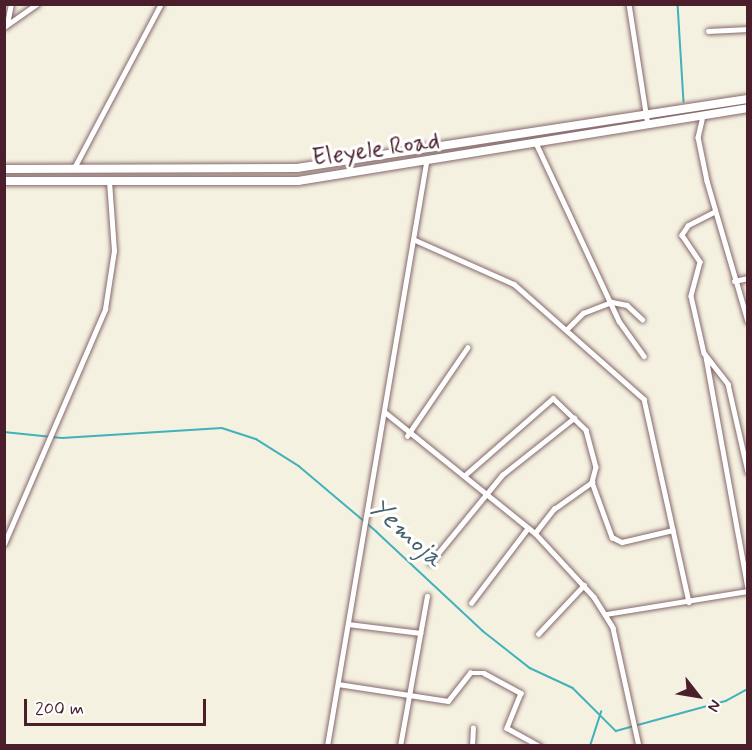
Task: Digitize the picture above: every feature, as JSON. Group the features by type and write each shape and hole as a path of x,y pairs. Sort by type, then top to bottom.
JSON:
{"main road":[{"name":"Eleyele Road","path":"4,181 298,181 426,163 658,124 747,99"},
{"name":"Eleyele Road","path":"4,169 297,168 647,115 698,114 747,108"},
{"path":"297,168 298,181"}],"street":[{"path":"5,27 11,4"},
{"path":"5,27 37,4"},
{"path":"74,168 161,4"},
{"path":"629,4 648,125"},
{"path":"708,31 747,29"},
{"path":"698,114 698,137 715,212 747,321"},
{"path":"537,145 612,302 644,356"},
{"path":"327,746 415,240 426,163"},
{"path":"4,544 108,296 114,251 109,180"},
{"path":"606,614 689,602 747,589 706,357 691,296 700,262 682,235 688,226 715,212"},
{"path":"415,240 514,284 644,399 689,602"},
{"path":"734,281 747,278"},
{"path":"566,330 583,313 612,302 627,305 642,319"},
{"path":"407,436 467,348"},
{"path":"706,357 728,384 747,472"},
{"path":"464,476 553,398 574,418 591,446 592,482 617,541 673,530"},
{"path":"385,412 407,436 486,492 535,533 584,585 606,614 639,746"},
{"path":"430,564 486,492 536,443 574,418"},
{"path":"535,533 554,509 592,482"},
{"path":"471,603 528,528"},
{"path":"538,634 584,585"},
{"path":"400,746 427,596"},
{"path":"348,624 420,633"},
{"path":"338,684 448,701 470,673 484,673 521,693 507,728 540,746"},
{"path":"472,746 473,728"}],"waterway":[{"path":"678,4 684,102"},
{"name":"Yemoja","path":"4,432 62,438 222,428 256,439 299,466 377,532 483,631 530,668 573,688 616,731 726,701 748,689"},
{"path":"590,746 601,712"}]}
